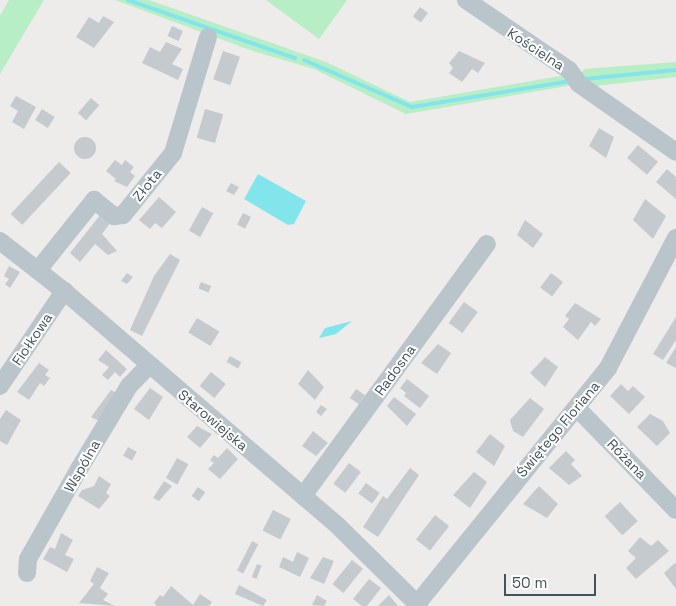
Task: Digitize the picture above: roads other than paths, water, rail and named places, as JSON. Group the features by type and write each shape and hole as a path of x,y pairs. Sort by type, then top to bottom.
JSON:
{"street":[{"name":"Kościelna","path":"466,0 676,152"},
{"name":"Złota","path":"38,270 94,200 114,216 124,215 173,153 208,37"},
{"name":"Świętego Floriana","path":"418,605 577,408 628,336 676,238"},
{"name":"Starowiejska","path":"0,241 64,291 303,496 418,605"},
{"name":"Radosna","path":"303,496 487,244"},
{"name":"Fiołkowa","path":"0,386 64,291"},
{"name":"Wspólna","path":"27,573 28,559 79,469 129,386 149,365"},
{"name":"Różana","path":"577,408 676,510"}],"water":[{"path":"258,174 306,201 294,224 288,225 244,199"},
{"path":"352,321 336,334 319,338 325,328"}],"waterway":[{"path":"128,0 295,58"},
{"path":"304,60 412,107 570,81"},
{"path":"584,79 676,70"}]}
